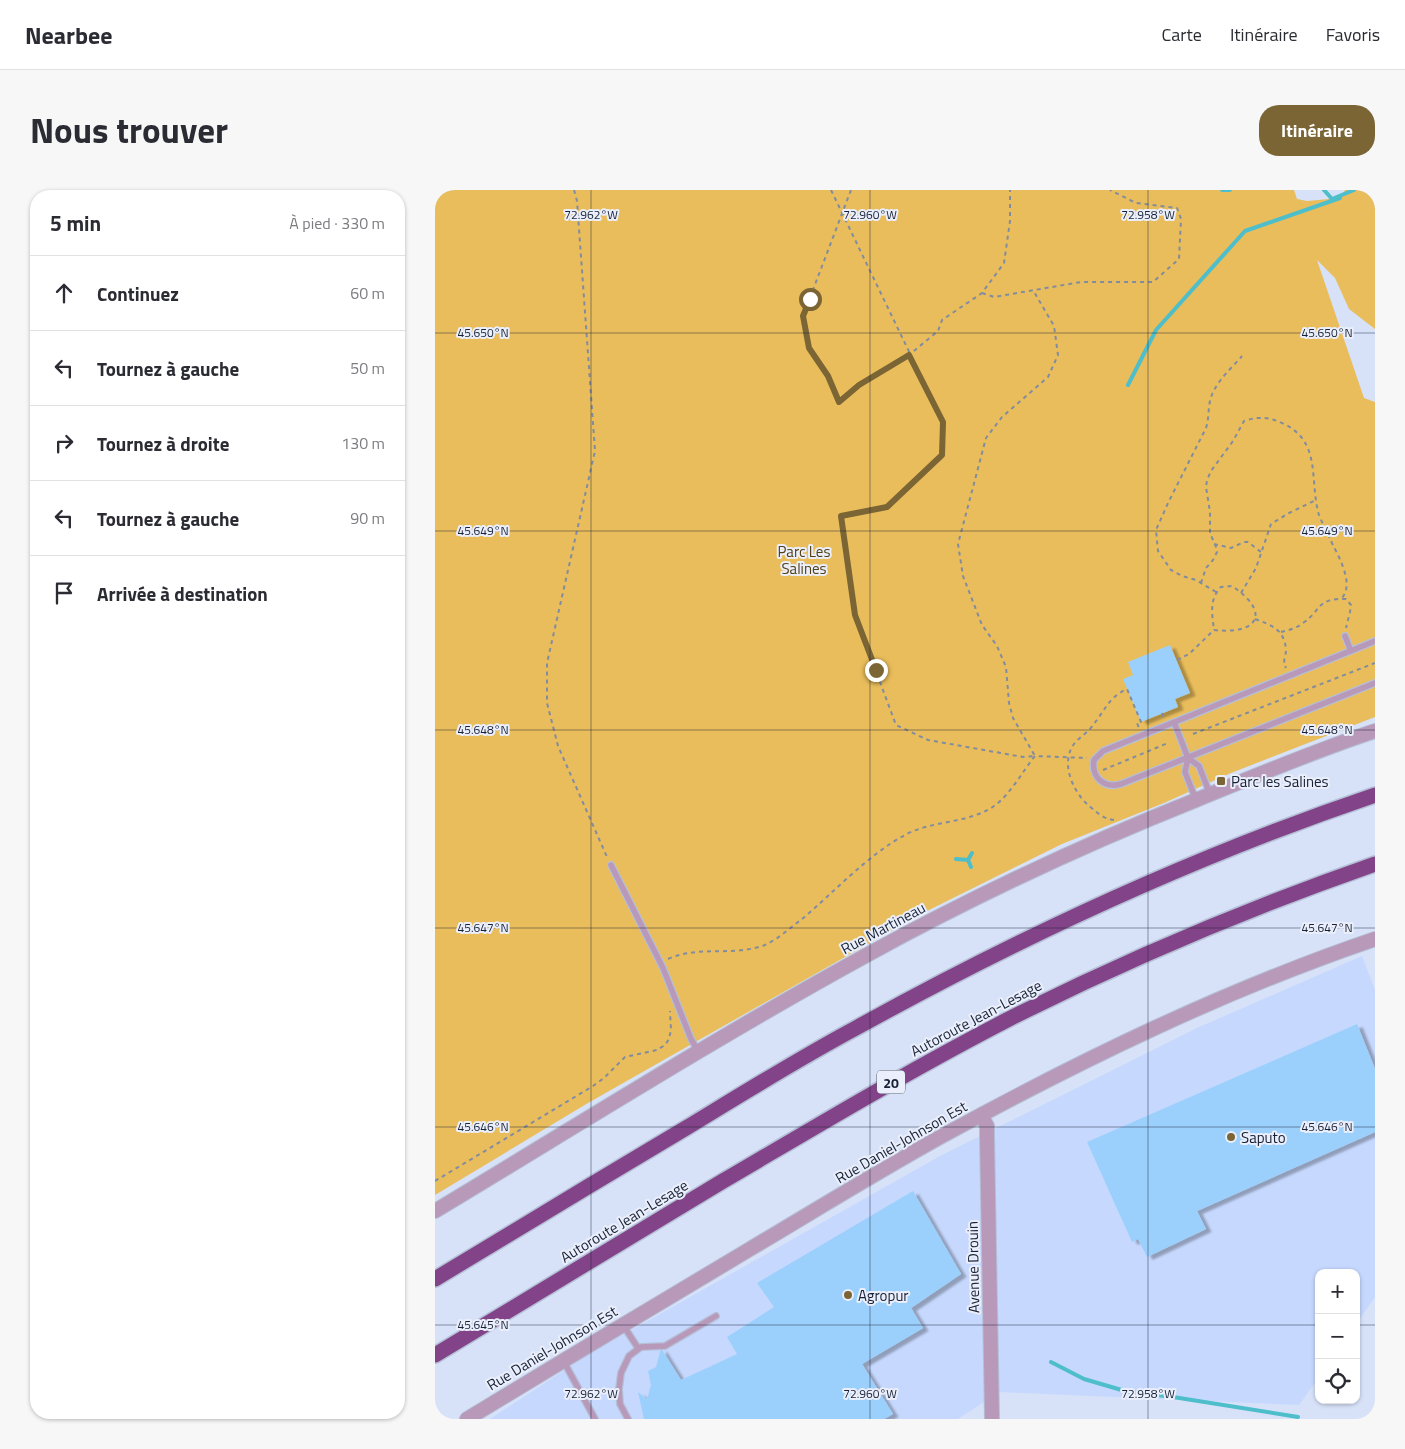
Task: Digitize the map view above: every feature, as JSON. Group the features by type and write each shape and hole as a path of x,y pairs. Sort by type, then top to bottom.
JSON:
{"highway":[{"path":"435,1279 794,1063 961,971 1172,873 1261,836 1375,795"},
{"name":"Autoroute Jean-Lesage","path":"435,1355 848,1108 1004,1022 1092,979 1196,932 1375,864"}],"street":[{"name":"Rue Martineau","path":"435,1211 825,978 945,914 1076,850 1210,794 1375,731"},
{"name":"Rue Daniel-Johnson Est","path":"467,1419 878,1173 981,1115 1166,1023 1283,973 1375,939"},
{"name":"Avenue Drouin","path":"981,1115 987,1126 992,1419"}],"lane":[{"path":"1345,636 1351,651"},
{"path":"1375,641 1103,751 1094,760 1094,773 1099,781 1116,785 1189,758 1375,683"},
{"path":"1174,722 1189,758 1199,766 1210,794"},
{"path":"1189,758 1185,772 1196,800"},
{"path":"611,865 657,957 691,1039 699,1052"},
{"path":"628,1419 620,1404 619,1378 626,1359 638,1348 644,1346 665,1346 716,1316"},
{"path":"623,1325 638,1348"},
{"path":"563,1361 595,1419"}],"path":[{"path":"574,190 577,201 595,451 547,664 547,703 558,746 611,865"},
{"path":"831,190 943,422 942,455 887,507 841,516 855,615 897,725 928,740 1023,757 1069,756 1087,758"},
{"path":"851,190 803,316 809,348 828,376 839,402 859,385 909,355 938,331 942,320 982,293 1004,263 1010,221 1010,190"},
{"path":"982,293 993,297 1081,282 1153,282 1179,259 1181,219 1177,208 1136,202 1110,190"},
{"path":"1033,290 1054,326 1058,355 1048,377 1002,417 986,438 959,544 963,576 982,625 997,646 1006,667 1009,703 1013,718 1035,756"},
{"path":"1216,592 1171,570 1158,551 1156,530 1206,428 1210,416 1211,400 1221,379 1243,356"},
{"path":"1201,583 1206,568 1217,552 1210,533 1207,480 1244,421 1254,417 1266,417 1289,426 1301,435 1307,444 1319,515 1344,571 1347,588 1341,599"},
{"path":"1241,593 1253,574 1271,524 1316,500"},
{"path":"1214,544 1231,548 1248,542 1261,552"},
{"path":"1177,660 1189,654 1214,630 1248,628 1254,622 1254,608 1232,586 1221,587 1216,592 1211,611 1214,630"},
{"path":"1281,632 1304,623 1327,601 1346,599 1351,608 1346,624 1345,636"},
{"path":"1255,619 1275,627 1281,632 1286,651 1283,661"},
{"path":"1193,734 1375,663"},
{"path":"1117,819 1109,820 1099,814 1078,795 1070,775 1069,756 1071,748 1092,727 1113,697 1127,689 1141,722 1137,723"},
{"path":"1100,771 1168,744"},
{"path":"665,960 685,953 740,950 769,942 792,926 870,860 903,836 927,827 980,813 997,805 1035,756"},
{"path":"435,1181 593,1086 625,1057 657,1050 664,1046 670,1036 670,1008"}],"shaded area":[{"path":"1362,956 1375,990 1375,1297 1360,1318 1360,1269 1315,1269 1315,1383 1299,1405 999,1392 958,1419 490,1419 589,1354 940,1156 1197,1028"}],"green space":[{"name":"Parc Les Salines","path":"435,190 1294,190 1297,199 1307,201 1340,198 1345,190 1375,190 1375,329 1349,309 1335,278 1317,260 1364,398 1375,402 1375,717 1231,773 1164,803 1062,844 919,915 588,1103 435,1195"}],"building":[{"path":"1170,645 1190,693 1175,699 1178,707 1141,722 1123,679 1133,675 1128,662"},
{"name":"Saputo","path":"1357,1024 1375,1069 1375,1132 1197,1211 1206,1229 1147,1257 1138,1239 1132,1242 1087,1142"},
{"name":"Agropur","path":"913,1191 961,1274 911,1308 923,1328 862,1364 893,1414 884,1419 644,1419 638,1392 647,1399 651,1385 648,1371 656,1367 661,1348 681,1380 737,1354 727,1337 774,1307 757,1283"}],"waterway":[{"path":"1222,190 1230,190"},
{"path":"1324,190 1332,199 1354,190"},
{"path":"1128,385 1156,330 1245,231 1340,198"},
{"path":"956,859 968,860 972,853"},
{"path":"968,860 971,867"},
{"path":"1051,1362 1084,1379 1125,1391 1298,1417"}],"place":[{"name":"Parc les Salines","path":"1221,781"},
{"name":"Saputo","path":"1231,1137"},
{"name":"Agropur","path":"848,1295"}],"route":[{"path":"810,299 803,316 809,348 828,376 839,402 859,385 909,355 943,422 942,455 887,507 841,516 855,615 876,670"}]}
